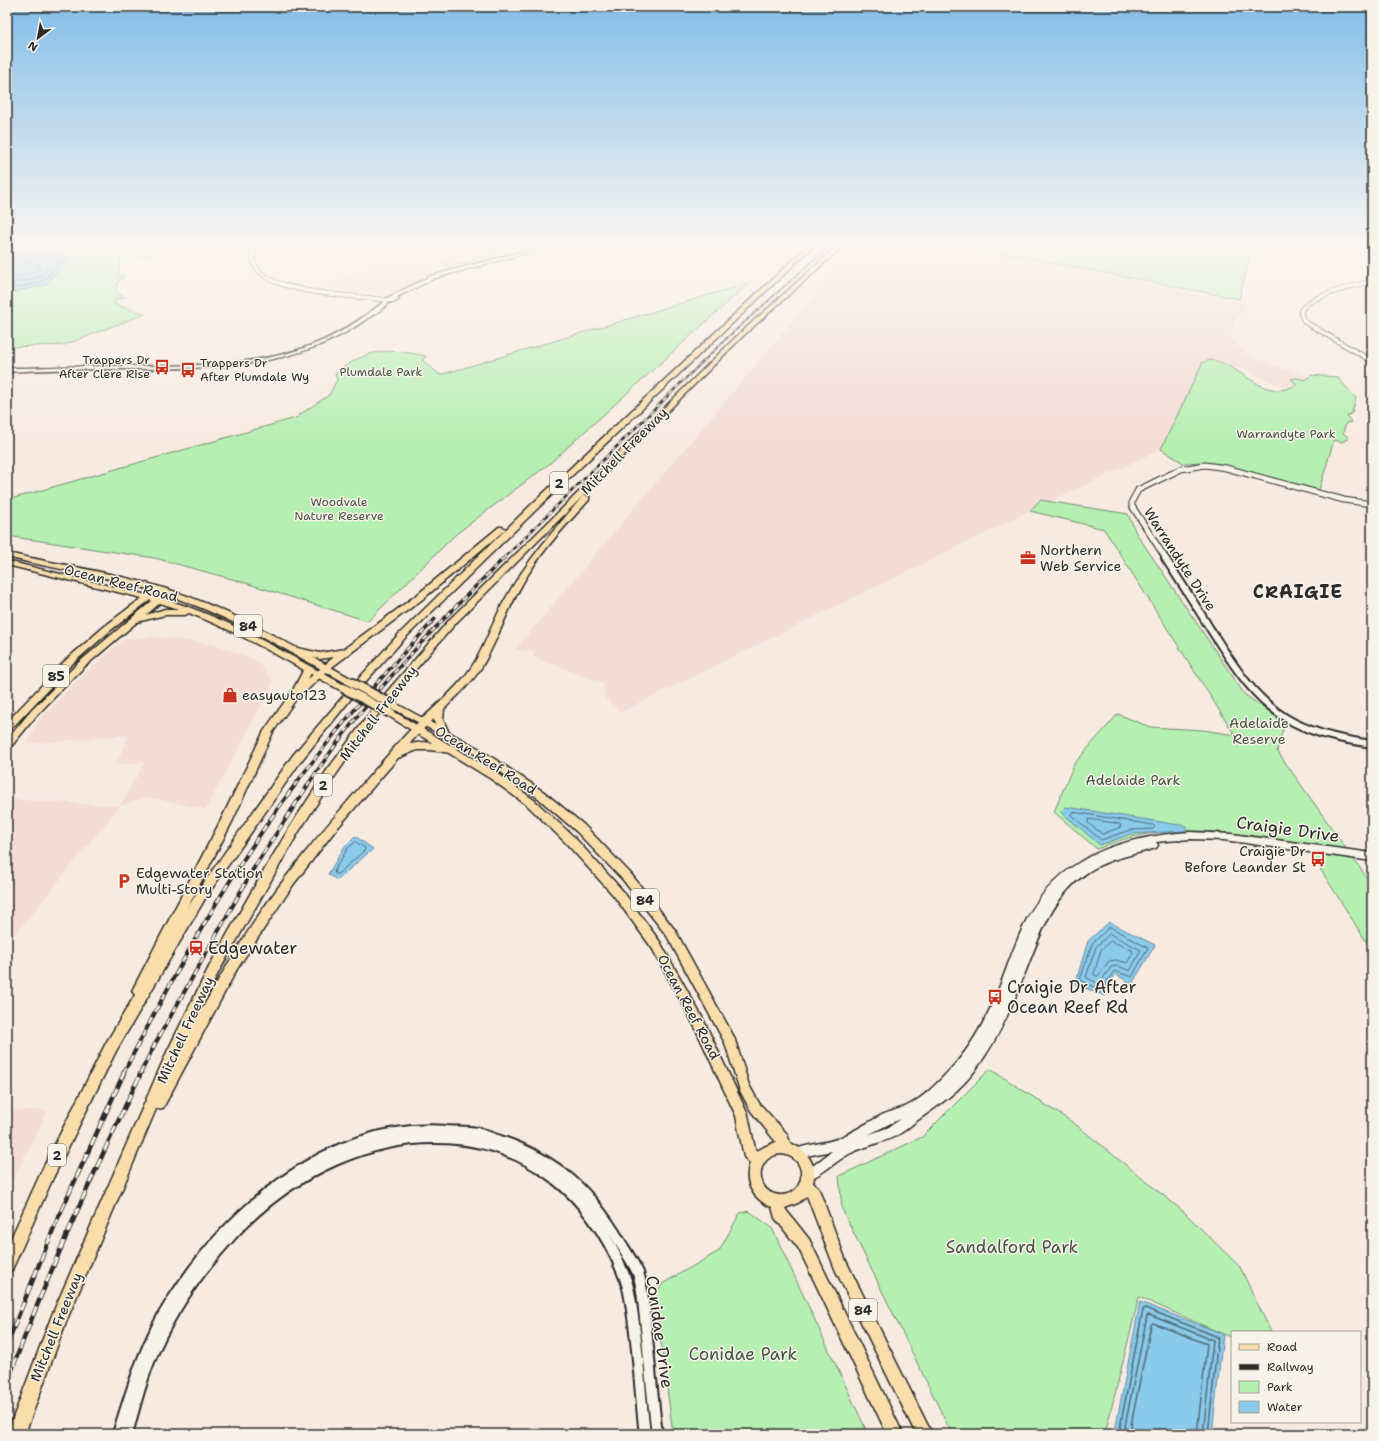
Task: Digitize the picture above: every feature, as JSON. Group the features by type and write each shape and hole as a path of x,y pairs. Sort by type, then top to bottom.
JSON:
{"highway":[{"name":"Mitchell Freeway","path":"7,1265 48,1173 111,1047 202,894 297,758 355,688 401,637 536,505 745,308"},
{"name":"Mitchell Freeway","path":"16,1434 58,1321 171,1058 214,969 294,830 329,776 381,704 454,621 536,537 606,470 643,430 741,335 771,308"},
{"path":"126,1160 233,965 261,922 289,882 330,829 420,725 439,709 468,679 477,667 510,598 529,566 606,470"},
{"path":"111,1047 152,962 227,820 269,731 288,706 321,671 444,577 514,520 536,505"},
{"path":"293,650 320,656 349,650"},
{"path":"288,706 308,669"},
{"path":"439,709 438,720 444,733"},
{"path":"387,763 403,750 422,744 451,749"}],"main road":[{"path":"7,371 196,367 237,364 269,359 305,349 332,338 357,324 379,308"},
{"name":"Ocean Reef Road","path":"7,555 159,589 218,612 293,650 321,671 420,725 451,749 494,776 531,803 570,840 618,893 656,945 698,1021 742,1115 749,1152 757,1160"},
{"name":"Ocean Reef Road","path":"7,563 133,592 200,614 308,669 321,671"},
{"name":"85","path":"7,728 69,662 108,628 159,589"},
{"path":"108,628 132,604 133,592"},
{"name":"85","path":"7,746 33,714 81,665 119,631 168,592"},
{"path":"119,631 136,620 161,613 177,611 200,614"},
{"name":"Ocean Reef Road","path":"420,725 444,733 475,750 541,795 580,828 627,877 671,933 730,1041 744,1087 755,1107 791,1151"},
{"name":"Craigie Drive","path":"791,1151 816,1150 835,1145 860,1135 885,1119 908,1110 922,1102 953,1075 976,1047 986,1028 1036,912 1063,878 1095,856 1134,843 1176,836 1200,835 1372,857"},
{"name":"Craigie Drive","path":"806,1180 818,1172 833,1157 843,1151 894,1131 932,1105 954,1087 973,1064 993,1032 1044,914 1063,889 1083,870 1105,858 1145,847 1198,840 1229,842 1372,862"},
{"path":"791,1151 769,1150 762,1154 757,1160 754,1173 757,1186 765,1196 778,1202 794,1199 801,1194 806,1180"},
{"name":"84","path":"791,1151 805,1165 806,1180 813,1192 840,1264 924,1434"},
{"name":"84","path":"778,1202 780,1213 804,1244 895,1434"}],"street":[{"path":"1303,308 1301,311 1301,316 1310,326 1372,361"},
{"name":"Warrandyte Drive","path":"1372,504 1344,500 1226,468 1205,465 1181,469 1138,490 1132,501 1132,506 1234,666 1260,700 1285,717 1312,730 1346,740 1372,744"},
{"name":"Conidae Drive","path":"118,1434 138,1372 172,1300 217,1240 247,1210 273,1188 290,1177 315,1161 343,1148 368,1139 410,1129 455,1128 485,1133 511,1142 543,1158 565,1173 585,1193 614,1231 639,1276 648,1342 657,1434"},
{"name":"Conidae Drive","path":"126,1434 150,1359 167,1323 206,1265 251,1217 297,1182 334,1161 363,1148 388,1141 427,1136 450,1136 489,1144 506,1150 538,1166 559,1180 577,1196 605,1236 626,1280 638,1348 645,1434"}],"shaded area":[{"path":"803,308 1245,308 1236,318 1230,339 1245,353 1272,365 1311,377 1306,380 1296,378 1292,379 1298,384 1290,389 1222,361 1195,380 1161,449 1030,511 621,712 605,698 603,683 534,657 534,651 515,650"},
{"path":"157,637 217,645 258,661 273,683 206,809 146,797 120,806 144,763 116,764 129,735 27,744 37,723 73,685 124,639"},
{"path":"7,799 120,806 15,934 7,938"},
{"path":"7,1110 48,1110 7,1191"}],"green space":[{"path":"7,308 127,308 145,314 64,345 7,347"},
{"name":"Woodvale Nature Reserve","path":"664,308 721,308 549,464 456,534 368,621 239,581 155,558 7,536 7,500 299,417 299,415 329,395 337,380 335,374 346,365 357,359 378,352 389,351 412,353 426,356 422,360 440,375"},
{"name":"Warrandyte Park","path":"1212,360 1233,368 1264,387 1275,390 1286,389 1297,384 1291,379 1296,378 1306,380 1311,375 1337,377 1356,398 1352,413 1347,416 1351,422 1346,423 1343,433 1349,438 1342,442 1334,440 1319,490 1220,464 1201,462 1183,463 1161,449 1203,362"},
{"path":"1040,500 1128,514 1136,533 1245,695 1285,722 1277,751 1372,885 1372,951 1304,843 1225,833 1173,831 1148,834 1122,840 1097,849 1054,812 1074,764 1118,714 1150,727 1203,730 1235,735 1104,529 1030,511"},
{"name":"Sandalford Park","path":"990,1069 1075,1124 1184,1212 1240,1267 1271,1331 1231,1331 1231,1338 1139,1297 1105,1434 952,1434 842,1209 839,1176 922,1137"},
{"name":"Conidae Park","path":"749,1211 772,1228 868,1434 673,1434 655,1296 662,1284 719,1251 740,1213"}],"water":[{"path":"1066,807 1186,826 1186,831 1131,834 1100,845 1061,812"},
{"path":"355,836 373,849 337,880 328,874 345,846"},
{"path":"1109,922 1155,945 1132,984 1115,974 1105,996 1075,984 1088,941"},
{"path":"1140,1302 1223,1334 1212,1434 1120,1434 1115,1430"}],"railway":[{"path":"683,381 760,308"},
{"path":"503,559 684,380"},
{"path":"307,786 328,755 375,695 451,611 503,559"},
{"path":"294,786 362,700 435,619"},
{"path":"123,1074 162,999 203,926 247,854 295,785"},
{"path":"140,1074 155,1044 255,866 308,785"},
{"path":"7,1344 57,1220 124,1073"},
{"path":"7,1383 70,1226 141,1073"}],"place":[{"name":"Trappers Dr After Clere Rise","path":"162,367"},
{"name":"Trappers Dr After Plumdale Wy","path":"188,370"},
{"name":"Northern Web Service","path":"1028,558"},
{"name":"easyauto123","path":"230,695"},
{"name":"Craigie Dr Before Leander St","path":"1318,859"},
{"name":"Edgewater Station Multi-Story","path":"124,881"},
{"name":"Edgewater","path":"196,948"},
{"name":"Craigie Dr After Ocean Reef Rd","path":"995,997"}],"district":[{"name":"CRAIGIE","path":"1298,592"}],"park label":[{"name":"Plumdale Park","path":"381,372"},
{"name":"Adelaide Reserve","path":"1259,732"},
{"name":"Adelaide Park","path":"1133,780"}]}
